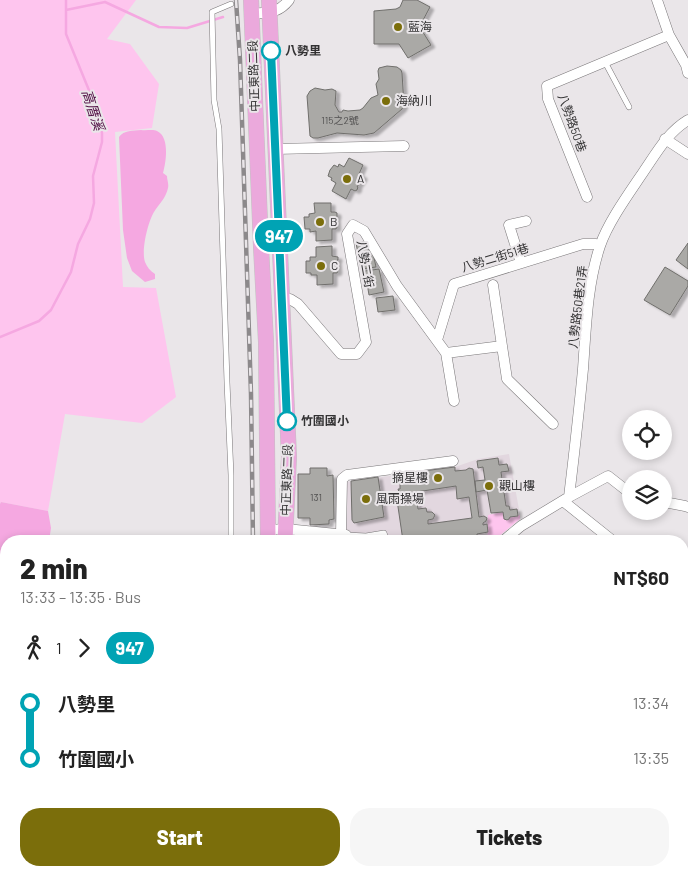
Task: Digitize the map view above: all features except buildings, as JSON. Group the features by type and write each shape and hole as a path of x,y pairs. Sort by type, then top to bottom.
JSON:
{"main road":[{"name":"中正東路二段","path":"269,6 289,457 286,535"},
{"name":"中正東路二段","path":"251,7 266,342 268,535"}],"street":[{"path":"251,7 269,6 282,8 289,0"},
{"path":"657,0 669,35 687,68"},
{"name":"八勢路50巷","path":"587,197 548,99 547,86 669,35"},
{"name":"八勢路50巷21弄","path":"566,499 577,430 591,282 600,245 632,188 666,139 678,126 688,120"},
{"path":"666,139 688,154"},
{"path":"276,149 404,146"},
{"path":"521,263 509,225 526,221"},
{"name":"八勢二街","path":"282,297 298,304 341,354 357,354 366,342 347,234 353,225 364,231 397,286 446,353 454,401"},
{"name":"八勢二街51巷","path":"437,340 454,284 583,244 600,245"},
{"path":"493,285 507,379 553,424"},
{"path":"446,353 502,346"},
{"path":"268,535 344,535 342,480 347,475 453,461"},
{"path":"510,535 521,526 608,476 622,487"},
{"path":"566,499 607,535"},
{"path":"672,504 688,508"}],"lane":[{"path":"231,4 212,12 214,100 219,138 231,474 231,535"},
{"path":"605,62 629,107"}],"shaded area":[{"path":"0,0 136,0 107,39 130,44 159,84 152,128 115,132 123,287 156,288 176,397 142,423 65,414 48,511 1,502 0,504"},
{"path":"141,130 157,131 164,139 166,156 163,173 167,176 168,185 166,195 154,212 147,229 144,257 148,267 155,274 155,279 145,282 132,271 127,258 123,230 119,137 126,132"},
{"path":"509,454 520,515 510,517 507,520 488,521 488,535 346,535 346,482 455,467 478,459"},
{"path":"1,502 48,511 51,528 50,535 0,535"},
{"path":"503,512 505,520 520,515 520,519 500,535 487,535 488,515"}],"waterway":[{"path":"66,0 66,10"},
{"name":"高厝溪","path":"0,337 39,321 51,310 71,272 78,244 90,219 94,203 93,176 102,142 102,133 95,105 66,34 66,10 105,2 159,27 187,28 223,17"}],"railway":[{"path":"236,0 240,60 251,394 253,535"}],"bus line":[{"name":"947","path":"271,51 287,421"}],"place":[{"name":"藍海","path":"398,27"},
{"name":"八勢里","path":"271,51"},
{"name":"海納川","path":"386,101"},
{"name":"A","path":"347,179"},
{"name":"B","path":"320,222"},
{"name":"C","path":"321,266"},
{"name":"竹圍國小","path":"287,421"},
{"name":"摘星樓","path":"438,478"},
{"name":"觀山樓","path":"489,486"},
{"name":"風雨操場","path":"366,499"}]}
